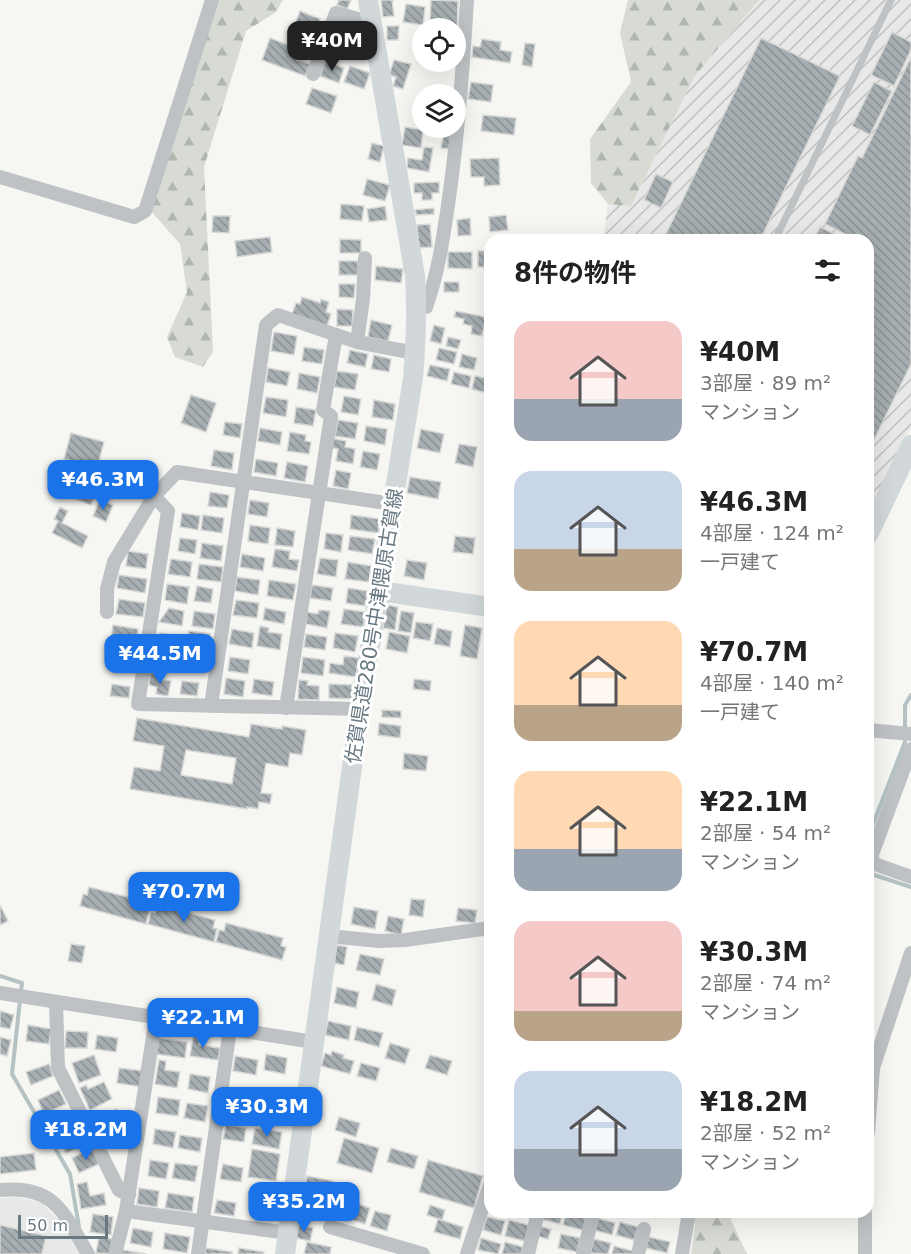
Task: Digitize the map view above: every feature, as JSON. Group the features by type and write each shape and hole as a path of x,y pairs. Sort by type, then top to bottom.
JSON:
{"main road":[{"name":"佐賀県道280号中津隈原古賀線","path":"285,1254 360,709 415,353 417,309 415,276 368,0"},
{"path":"874,522 911,445"},
{"path":"379,591 484,606"}],"street":[{"path":"0,177 134,217 145,211 212,0"},
{"path":"417,309 426,307 434,285 446,216 455,155 467,0"},
{"path":"314,75 336,13 372,23"},
{"path":"357,342 363,299 365,258"},
{"path":"211,706 266,325 278,315 357,342 415,353"},
{"path":"286,708 331,416 323,410 336,335"},
{"path":"107,612 107,589 114,562 154,496 177,472 393,504"},
{"path":"154,496 168,510 138,704 360,709"},
{"path":"874,731 904,734"},
{"path":"874,849 911,749"},
{"path":"874,862 911,877"},
{"path":"328,936 379,941 405,940 484,929"},
{"path":"874,1065 911,953"},
{"path":"0,993 314,1042"},
{"path":"56,1002 58,1068 119,1190 129,1195"},
{"path":"115,1254 129,1195 156,1017"},
{"path":"198,1254 230,1029"},
{"path":"0,1190 19,1188 48,1197 64,1213 88,1254"},
{"path":"467,1254 484,1202"},
{"path":"126,1211 288,1233"},
{"path":"528,1254 537,1218"},
{"path":"682,1254 688,1218"},
{"path":"865,1254 866,1218"},
{"path":"583,1254 592,1219"},
{"path":"330,1227 423,1254"},
{"path":"638,1254 644,1229"}],"lane":[{"path":"778,234 891,0"}],"shaded area":[{"path":"759,0 911,0 911,427 874,506 874,234 604,234 608,204 631,206 694,77"},
{"path":"15,1197 40,1202 62,1223 79,1254 0,1254 0,1198"}],"green space":[{"path":"218,0 283,0 276,12 246,31 204,167 213,352 203,367 175,357 167,337 187,292 180,244 150,210"},
{"path":"628,0 759,0 694,77 631,206 608,204 591,183 590,139 631,82 620,33"},
{"path":"692,1218 732,1218 747,1254 691,1254 695,1224"}],"building":[{"path":"339,0 351,0 347,9 337,5"},
{"path":"381,0 392,0 394,16 383,17"},
{"path":"431,0 458,1 458,18 430,18"},
{"path":"406,4 425,7 424,18 412,18 412,23 403,22"},
{"path":"300,11 320,19 314,35 294,27"},
{"path":"339,20 362,28 356,43 334,36"},
{"path":"387,26 399,26 398,40 387,40"},
{"path":"892,32 911,42 911,50 894,86 871,75"},
{"path":"270,38 301,50 297,60 310,64 305,76 262,60"},
{"path":"761,38 840,76 763,234 666,234"},
{"path":"482,39 501,42 500,50 512,52 510,63 472,57 473,46 480,47"},
{"path":"525,43 535,44 532,67 522,65"},
{"path":"911,57 911,364 874,440 874,234 845,234 825,224 858,156 862,158"},
{"path":"394,60 411,64 403,89 393,86 396,77 389,75"},
{"path":"325,61 344,68 339,83 320,76"},
{"path":"350,66 370,73 364,89 344,82"},
{"path":"471,82 493,85 491,102 468,99"},
{"path":"874,82 892,91 870,135 852,126"},
{"path":"312,88 337,96 331,113 306,104"},
{"path":"483,115 516,118 514,135 481,131"},
{"path":"405,127 412,128 412,138 422,138 421,148 402,145"},
{"path":"443,138 452,138 450,149 441,148"},
{"path":"372,143 384,146 380,162 368,159"},
{"path":"424,147 433,148 429,172 407,168 408,158 422,160"},
{"path":"499,158 500,185 484,186 484,177 471,177 470,159"},
{"path":"656,174 673,182 661,208 644,200"},
{"path":"367,179 390,185 385,201 363,195"},
{"path":"439,182 439,193 432,193 432,200 422,200 422,193 414,193 414,183"},
{"path":"341,204 364,206 362,221 340,219"},
{"path":"385,206 387,220 369,222 367,209"},
{"path":"434,208 434,214 416,215 415,210"},
{"path":"506,215 508,230 490,232 489,217"},
{"path":"213,216 230,216 229,233 212,232"},
{"path":"470,218 471,235 458,236 457,220"},
{"path":"430,224 432,247 419,248 417,225"},
{"path":"820,227 835,234 817,234"},
{"path":"270,237 272,252 237,257 235,241"},
{"path":"340,239 361,240 361,253 340,253"},
{"path":"478,251 484,251 484,267 478,267"},
{"path":"448,252 472,252 472,269 448,268"},
{"path":"339,261 358,261 358,275 339,275"},
{"path":"376,266 403,269 401,283 375,280"},
{"path":"444,282 459,282 459,292 444,292"},
{"path":"339,284 355,284 354,298 339,297"},
{"path":"302,297 320,303 321,299 329,302 326,312 331,314 327,326 292,314 296,303 300,304"},
{"path":"337,309 353,310 352,326 337,326"},
{"path":"456,311 484,317 482,336 471,334 472,326 463,324 464,319 454,317"},
{"path":"371,320 392,325 388,341 368,337"},
{"path":"434,325 445,328 441,344 430,341"},
{"path":"274,332 297,336 294,355 271,351"},
{"path":"448,337 461,340 458,349 446,346"},
{"path":"304,347 324,350 322,364 302,361"},
{"path":"439,348 457,352 454,364 436,360"},
{"path":"350,350 368,354 365,367 347,363"},
{"path":"462,354 477,358 474,370 459,367"},
{"path":"374,355 391,359 389,372 371,369"},
{"path":"430,365 450,369 447,381 427,376"},
{"path":"268,368 290,372 287,386 266,382"},
{"path":"337,371 358,374 355,390 334,387"},
{"path":"454,372 471,376 469,388 451,384"},
{"path":"299,373 320,377 317,393 297,389"},
{"path":"475,376 484,378 484,392 472,389"},
{"path":"191,395 216,403 206,432 181,423"},
{"path":"344,396 361,399 358,415 341,412"},
{"path":"266,397 288,400 286,417 263,413"},
{"path":"374,400 395,404 393,420 372,417"},
{"path":"296,407 316,410 313,426 294,423"},
{"path":"338,420 358,423 355,439 335,436"},
{"path":"225,422 242,424 240,438 223,435"},
{"path":"366,426 387,429 385,445 364,441"},
{"path":"260,428 282,432 280,445 258,441"},
{"path":"421,429 444,434 440,453 417,448"},
{"path":"290,432 306,435 305,441 311,442 309,454 287,451"},
{"path":"71,433 104,442 97,468 64,459"},
{"path":"331,438 346,441 345,447 355,449 353,464 336,461 338,449 329,447"},
{"path":"459,444 477,447 473,467 455,463"},
{"path":"214,450 234,453 232,470 211,466"},
{"path":"363,451 380,454 377,470 360,467"},
{"path":"256,459 278,463 276,476 254,472"},
{"path":"287,462 308,466 305,482 284,478"},
{"path":"336,470 351,473 348,489 333,486"},
{"path":"410,477 441,482 438,499 407,493"},
{"path":"83,481 99,488 91,505 75,499"},
{"path":"210,492 229,495 227,508 208,506"},
{"path":"100,500 113,505 106,522 93,516"},
{"path":"250,500 269,503 267,517 248,514"},
{"path":"60,507 68,511 62,523 88,536 82,548 52,533 58,521 54,519"},
{"path":"182,513 200,516 198,530 180,527"},
{"path":"203,515 224,518 222,533 201,530"},
{"path":"351,515 380,519 378,533 350,529"},
{"path":"250,525 270,528 268,544 248,541"},
{"path":"277,528 295,531 293,547 275,545"},
{"path":"326,533 343,535 341,552 324,549"},
{"path":"350,536 375,539 372,554 348,550"},
{"path":"455,536 475,538 473,554 453,552"},
{"path":"180,538 197,540 195,554 178,551"},
{"path":"202,543 223,546 221,561 200,558"},
{"path":"275,549 290,551 289,559 299,560 297,571 272,567"},
{"path":"128,551 148,554 146,569 126,566"},
{"path":"242,554 265,558 263,571 240,567"},
{"path":"320,558 338,560 336,577 317,574"},
{"path":"171,559 192,562 190,577 168,574"},
{"path":"407,560 427,563 424,580 404,576"},
{"path":"348,562 371,566 369,582 345,579"},
{"path":"199,564 223,567 221,582 197,579"},
{"path":"119,575 147,579 145,593 117,588"},
{"path":"237,577 260,580 258,595 235,591"},
{"path":"269,580 296,584 293,600 267,596"},
{"path":"167,584 189,587 187,604 165,600"},
{"path":"312,585 333,588 331,601 310,598"},
{"path":"197,586 213,589 211,603 194,601"},
{"path":"348,588 368,591 365,606 346,603"},
{"path":"119,599 145,603 143,617 116,614"},
{"path":"236,600 259,603 257,618 233,615"},
{"path":"387,605 398,607 395,630 383,628"},
{"path":"169,608 184,611 182,626 159,622"},
{"path":"265,608 286,612 284,624 263,620"},
{"path":"344,609 365,612 363,627 341,624"},
{"path":"319,610 330,611 327,628 306,624 307,612 318,614"},
{"path":"194,611 215,614 213,629 192,626"},
{"path":"401,611 414,613 411,633 398,631"},
{"path":"416,622 433,624 430,641 413,638"},
{"path":"113,625 138,629 136,644 111,641"},
{"path":"465,625 482,628 477,659 460,656"},
{"path":"260,626 269,628 268,632 282,634 280,650 257,646"},
{"path":"437,628 452,631 450,647 434,644"},
{"path":"232,629 254,633 252,648 229,644"},
{"path":"189,631 210,634 207,651 187,648"},
{"path":"389,632 410,636 407,653 386,649"},
{"path":"160,633 180,636 178,651 157,648"},
{"path":"335,633 358,636 355,652 333,648"},
{"path":"306,634 327,637 325,650 304,647"},
{"path":"116,654 136,657 134,673 114,671"},
{"path":"183,654 203,657 201,672 180,669"},
{"path":"344,656 359,658 356,677 329,673 330,663 343,665"},
{"path":"230,657 250,660 248,674 228,671"},
{"path":"303,657 325,660 323,676 301,673"},
{"path":"150,673 160,675 159,680 171,681 168,696 156,694 157,687 149,685"},
{"path":"226,678 245,681 243,697 224,694"},
{"path":"254,679 274,682 272,696 252,693"},
{"path":"414,679 431,681 430,691 413,689"},
{"path":"299,680 308,681 307,685 319,686 319,700 298,699"},
{"path":"182,681 199,683 197,696 180,694"},
{"path":"112,684 130,687 129,698 110,696"},
{"path":"329,684 355,685 354,699 329,698"},
{"path":"382,710 401,711 401,718 382,717"},
{"path":"137,718 249,737 251,724 306,730 302,755 290,753 288,767 266,763 261,793 272,794 270,804 259,802 258,809 130,789 134,767 160,771 164,746 133,741","holes":["186,750 236,758 232,784 181,775"]},
{"path":"379,723 401,726 400,738 378,735"},
{"path":"404,753 428,756 426,771 403,769"},
{"path":"89,887 147,902 145,910 149,911 146,924 80,906 83,894 87,895"},
{"path":"411,899 425,900 423,917 409,915"},
{"path":"0,905 8,921 0,925"},
{"path":"158,905 215,920 213,928 217,929 214,942 148,924 151,912 155,913"},
{"path":"354,907 378,911 375,929 351,924"},
{"path":"458,908 477,910 475,923 456,921"},
{"path":"388,916 404,919 401,935 385,931"},
{"path":"226,923 283,938 281,946 286,947 282,960 216,942 219,930 224,931"},
{"path":"71,944 85,946 82,963 68,961"},
{"path":"336,945 347,947 344,965 333,963"},
{"path":"360,954 384,959 380,975 356,970"},
{"path":"376,984 396,990 392,1006 372,1000"},
{"path":"337,987 359,992 356,1008 334,1003"},
{"path":"0,1011 14,1015 10,1029 0,1027"},
{"path":"328,1021 351,1026 349,1040 325,1035"},
{"path":"28,1025 51,1029 49,1044 26,1041"},
{"path":"357,1027 383,1033 379,1047 354,1040"},
{"path":"66,1031 88,1032 87,1048 65,1048"},
{"path":"194,1032 201,1033 199,1045 220,1048 218,1060 190,1056"},
{"path":"97,1035 118,1038 116,1052 95,1049"},
{"path":"0,1037 11,1040 7,1056 0,1054"},
{"path":"159,1038 187,1042 185,1058 156,1054"},
{"path":"390,1043 410,1049 405,1064 385,1058"},
{"path":"332,1051 344,1055 343,1058 354,1061 350,1074 321,1066 325,1053 331,1055"},
{"path":"266,1054 287,1058 285,1074 264,1070"},
{"path":"94,1055 101,1075 79,1083 72,1063"},
{"path":"430,1055 452,1061 447,1075 425,1068"},
{"path":"235,1056 258,1060 256,1075 233,1071"},
{"path":"159,1060 166,1061 165,1070 180,1072 177,1088 155,1084"},
{"path":"361,1063 380,1068 376,1081 357,1076"},
{"path":"49,1064 53,1076 31,1085 26,1072"},
{"path":"119,1068 144,1071 141,1087 117,1083"},
{"path":"190,1074 210,1077 208,1093 188,1089"},
{"path":"104,1082 112,1099 90,1110 80,1088 86,1085 88,1089"},
{"path":"59,1090 66,1104 44,1114 38,1100"},
{"path":"231,1092 254,1095 251,1113 228,1110"},
{"path":"261,1094 283,1098 281,1116 258,1113"},
{"path":"158,1097 180,1100 178,1116 156,1113"},
{"path":"187,1103 208,1106 205,1122 184,1118"},
{"path":"117,1109 121,1117 131,1113 135,1120 100,1136 93,1121"},
{"path":"68,1114 74,1126 55,1134 50,1122"},
{"path":"339,1117 360,1123 356,1137 335,1130"},
{"path":"226,1125 246,1128 244,1142 223,1139"},
{"path":"255,1128 282,1132 279,1149 252,1144"},
{"path":"155,1129 176,1132 173,1148 153,1144"},
{"path":"79,1130 86,1145 66,1153 59,1139"},
{"path":"180,1135 202,1138 200,1152 178,1148"},
{"path":"344,1138 379,1148 372,1173 337,1163"},
{"path":"92,1148 99,1164 79,1173 72,1158"},
{"path":"391,1148 418,1156 414,1169 387,1162"},
{"path":"252,1149 280,1154 276,1181 248,1177"},
{"path":"34,1153 36,1170 0,1174 0,1157"},
{"path":"150,1160 169,1163 166,1179 148,1176"},
{"path":"428,1160 483,1176 474,1208 419,1192"},
{"path":"175,1163 198,1166 195,1182 172,1178"},
{"path":"223,1164 243,1168 241,1182 220,1179"},
{"path":"307,1176 333,1181 330,1197 304,1192"},
{"path":"87,1182 90,1196 104,1193 106,1205 81,1209 77,1184"},
{"path":"139,1188 159,1191 157,1207 137,1204"},
{"path":"261,1189 282,1192 281,1202 259,1199"},
{"path":"168,1193 194,1197 192,1212 165,1208"},
{"path":"217,1200 236,1203 234,1216 214,1213"},
{"path":"354,1203 370,1208 365,1224 350,1219"},
{"path":"430,1205 445,1210 442,1220 427,1215"},
{"path":"319,1208 331,1210 329,1221 317,1219"},
{"path":"375,1211 391,1215 387,1231 370,1226"},
{"path":"93,1214 113,1217 111,1235 90,1232"},
{"path":"487,1218 505,1221 501,1235 483,1230"},
{"path":"540,1218 562,1218 560,1224"},
{"path":"565,1218 586,1218 583,1230 563,1225"},
{"path":"597,1218 615,1223 612,1235 594,1230"},
{"path":"438,1219 463,1227 460,1239 434,1232"},
{"path":"509,1220 529,1225 525,1241 505,1236"},
{"path":"620,1222 638,1227 634,1240 616,1235"},
{"path":"0,1225 46,1236 42,1254 0,1254"},
{"path":"298,1225 313,1228 310,1241 296,1238"},
{"path":"539,1226 551,1229 548,1239 536,1236"},
{"path":"133,1228 153,1232 151,1247 130,1243"},
{"path":"165,1233 190,1237 187,1253 163,1249"},
{"path":"561,1234 580,1238 577,1252 558,1248"},
{"path":"99,1237 112,1239 110,1254 96,1253"},
{"path":"649,1237 670,1242 667,1253 646,1248"},
{"path":"481,1238 501,1244 498,1254 478,1250"},
{"path":"594,1239 611,1243 608,1254 590,1253"},
{"path":"307,1242 331,1247 330,1254 304,1254"},
{"path":"505,1242 523,1247 521,1254 502,1254"},
{"path":"614,1246 633,1251 632,1254 612,1254"},
{"path":"206,1248 232,1252 232,1254 205,1254"},
{"path":"239,1248 264,1252 263,1254 238,1254"},
{"path":"122,1250 147,1254 121,1254"}],"waterway":[{"path":"874,822 905,742 905,705 911,695"},
{"path":"874,875 911,887"},
{"path":"0,976 22,983 21,992"},
{"path":"20,1000 12,1074 70,1174 79,1227"}]}
